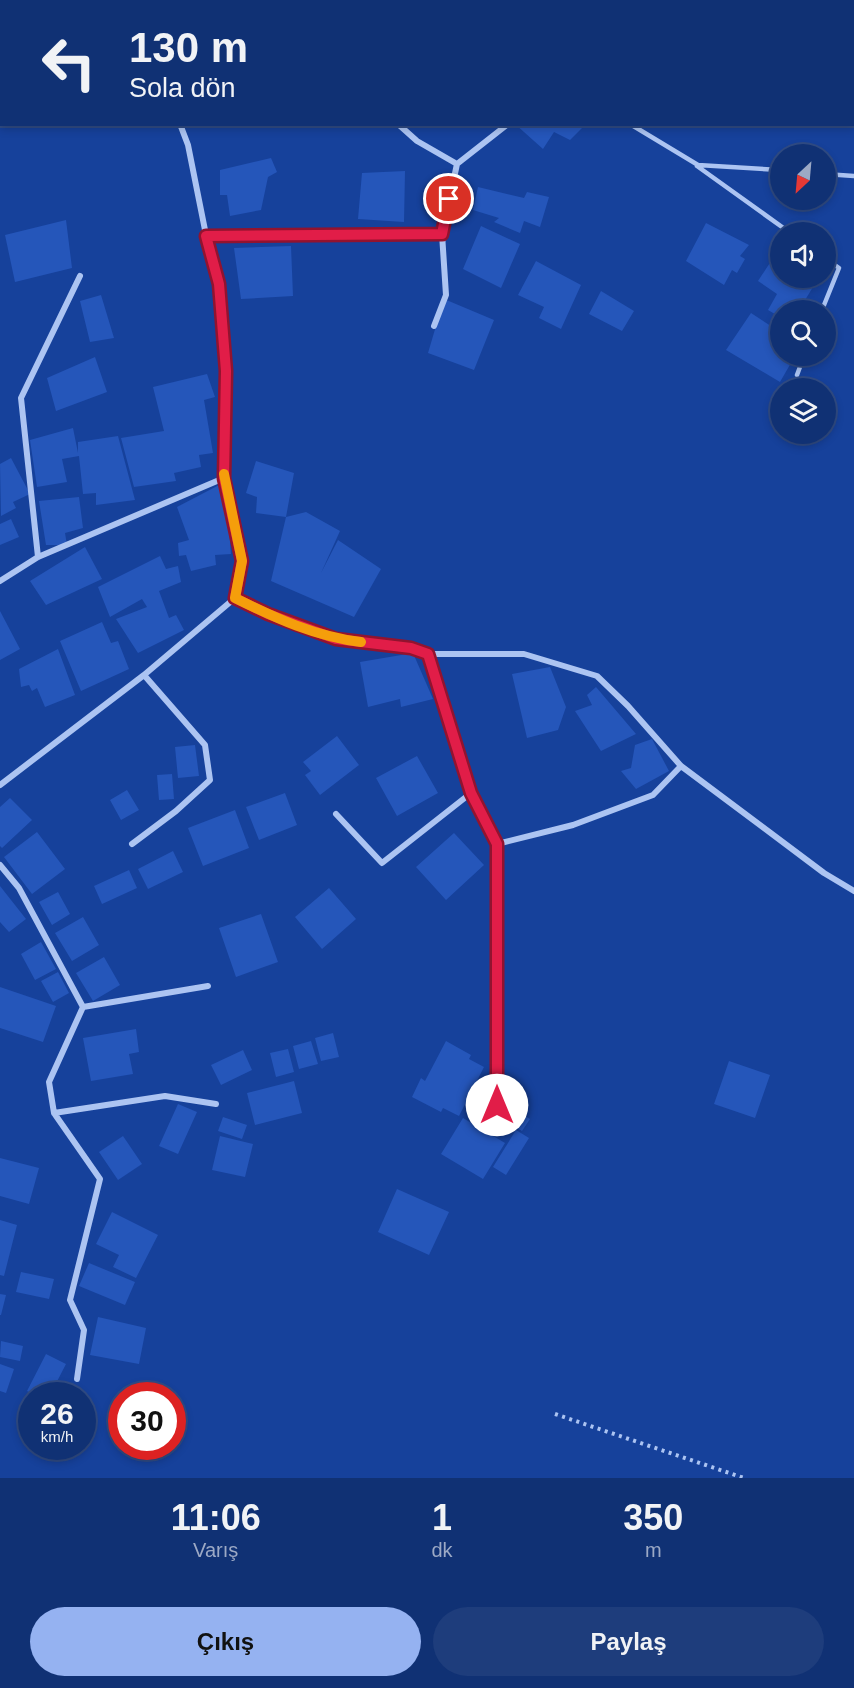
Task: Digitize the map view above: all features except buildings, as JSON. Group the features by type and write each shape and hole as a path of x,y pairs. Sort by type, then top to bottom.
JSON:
{"street":[{"path":"0,785 144,675 235,598 242,561 224,478 226,371 219,284 206,236 188,145 181,126"},
{"path":"400,126 417,141 457,164"},
{"path":"434,326 446,295 442,234 457,164 505,126"},
{"path":"206,236 442,234"},
{"path":"38,557 21,398 80,276"},
{"path":"0,581 38,557 224,478"},
{"path":"235,598 268,614 336,639 411,648 428,654 524,654 597,676 628,706 681,765 824,873 854,891"},
{"path":"428,654 471,793 497,844 497,1105"},
{"path":"132,844 176,811 210,780 205,745 144,675"},
{"path":"497,844 573,825 653,795 681,765"},
{"path":"336,814 382,863 471,793"},
{"path":"0,865 19,888 83,1007"},
{"path":"83,1007 208,986"},
{"path":"77,1379 84,1330 70,1300 100,1179 54,1113 49,1082 83,1007"},
{"path":"54,1113 165,1096 216,1104"}],"lane":[{"path":"633,126 698,165 770,169"},
{"path":"679,153 775,222"},
{"path":"836,175 854,176"},
{"path":"797,375 800,366"}],"path":[{"path":"555,1413 744,1478"}],"slow traffic":[{"path":"224,474 242,561 235,598 268,614 336,639 361,642"}],"route":[{"path":"449,199 442,234 206,236 219,284 226,371 224,478 242,561 235,598 268,614 336,639 411,648 428,654 471,793 497,844 497,1105"}]}
